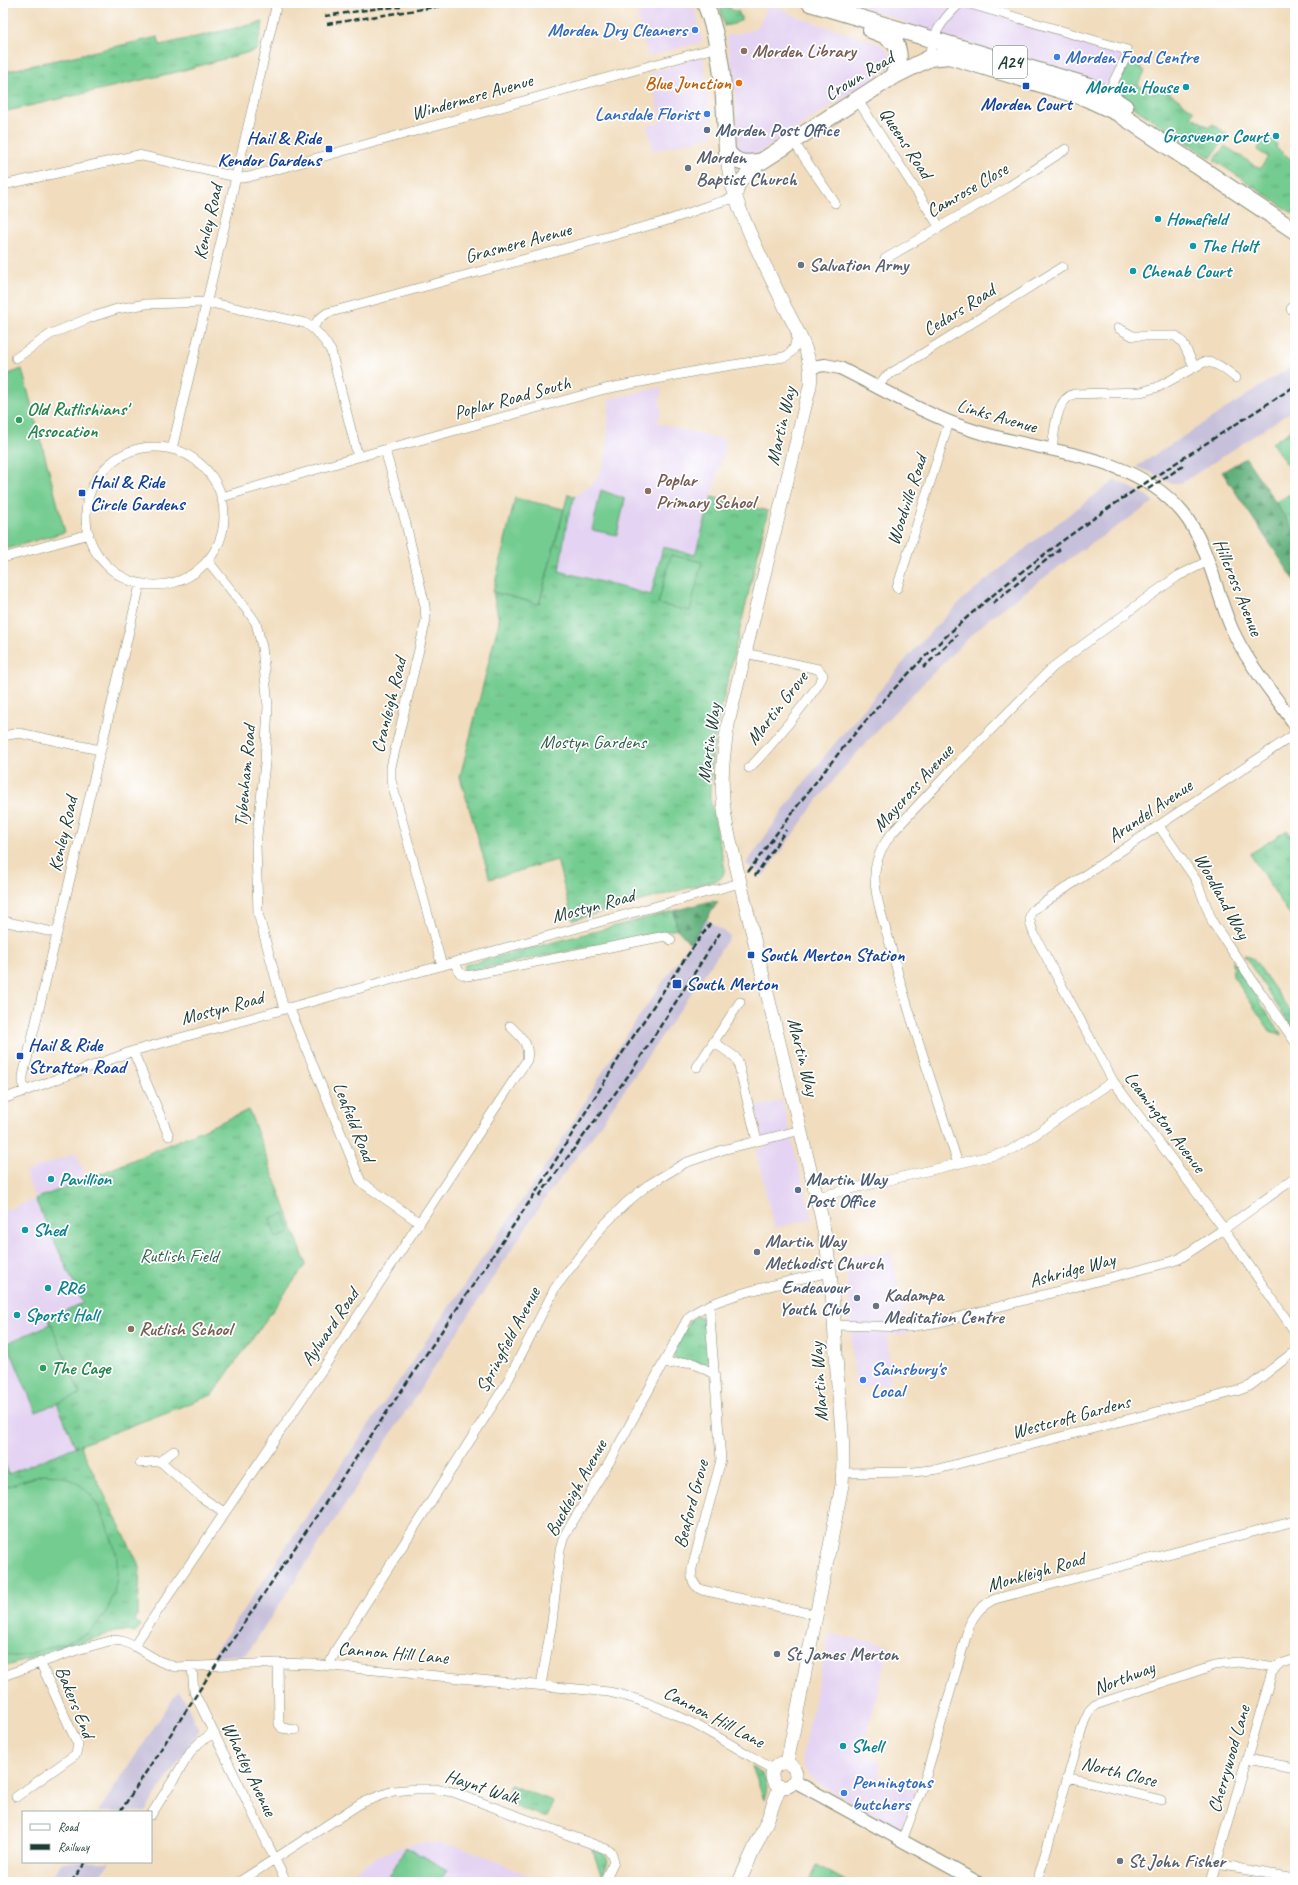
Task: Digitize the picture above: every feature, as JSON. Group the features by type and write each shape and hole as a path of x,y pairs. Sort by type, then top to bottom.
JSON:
{"highway":[{"path":"706,3 718,47 727,151 737,162 746,164 762,162"},
{"name":"A24","path":"810,3 826,9 857,25 884,35 896,44 899,62 898,67 892,77"},
{"name":"A24","path":"826,9 840,11 933,41 1088,86 1107,95 1172,137 1295,221"},
{"name":"A24","path":"923,62 948,56 1086,98 1118,113 1295,231"},
{"name":"Crown Road","path":"762,162 892,77 923,62"}],"main road":[{"path":"727,151 728,170 736,197 806,350 811,367"},
{"name":"Crown Road","path":"736,197 738,184 743,176 762,162"},
{"name":"Martin Way","path":"787,1763 817,1615 843,1473 834,1325 826,1237 740,883 724,812 721,776 729,719 809,390 811,367"},
{"path":"787,1763 795,1769 796,1775 794,1781 788,1786 780,1786 773,1777 774,1770 779,1764 787,1763"},
{"path":"739,1882 767,1821 780,1786"}],"street":[{"name":"Kenley Road","path":"172,449 277,3"},
{"path":"946,3 951,11"},
{"path":"923,62 933,41 951,11 960,3"},
{"path":"967,3 1127,50 1127,56 1107,95"},
{"name":"Windermere Avenue","path":"3,185 138,155 236,176 249,177 718,47"},
{"name":"Queens Road","path":"857,99 939,226"},
{"path":"793,141 835,203"},
{"name":"Camrose Close","path":"885,259 939,226 1010,186 1066,149"},
{"name":"Grasmere Avenue","path":"313,327 319,319 327,313 662,222 736,197"},
{"name":"Cedars Road","path":"878,387 885,377 1062,267"},
{"path":"16,358 52,334 104,312 146,304 207,302 305,323 313,327 330,351 358,457"},
{"path":"1118,328 1133,336 1176,336 1183,343 1194,366"},
{"name":"Poplar Road South","path":"222,497 358,457 605,389 700,370 789,355 795,349 797,331"},
{"path":"1052,448 1059,412 1063,401 1068,396 1074,394 1141,392 1151,390 1194,366 1210,361 1236,378"},
{"name":"Links Avenue","path":"811,367 825,365 840,368 949,422 989,436 1052,448 1099,462 1129,474 1158,489 1173,502"},
{"name":"Woodville Road","path":"897,588 949,422"},
{"path":"149,447 172,449 197,460 207,469 222,497 223,524 215,549 208,561 192,574 168,584 155,586 140,585 120,576 106,565 94,549 89,534 86,509 92,487 105,468 126,453 149,447"},
{"name":"Cranleigh Road","path":"385,450 406,524 425,606 426,620 392,767 391,780 442,966"},
{"name":"Hillcross Avenue","path":"1173,502 1198,535 1220,600 1236,637 1295,724"},
{"path":"3,558 89,534"},
{"name":"Tybenham Road","path":"208,561 256,623 262,647 268,711 265,763 256,845 258,906 261,928 287,1008"},
{"name":"Maycross Avenue","path":"958,1164 909,1011 885,925 875,874 879,852 885,841 914,810 1053,667 1156,591 1191,569 1208,561"},
{"name":"Kenley Road","path":"25,1091 23,1076 140,585"},
{"name":"Martin Grove","path":"745,653 818,669 823,675 820,682 809,697 749,768"},
{"path":"3,736 19,733 100,750"},
{"name":"Arundel Avenue","path":"1030,920 1033,910 1295,734"},
{"name":"Woodland Way","path":"1160,826 1196,880 1213,923 1295,1042"},
{"name":"Mostyn Road","path":"3,1099 133,1051 740,883"},
{"name":"Leamington Avenue","path":"1030,920 1034,934 1113,1081 1224,1229 1295,1332"},
{"path":"3,921 57,933"},
{"path":"454,962 460,973 467,976 665,936 671,940"},
{"path":"697,1067 740,1002"},
{"name":"Leafield Road","path":"287,1008 360,1182 420,1223"},
{"name":"Aylward Road","path":"134,1646 420,1223 527,1060 528,1046 525,1040 510,1026"},
{"path":"714,1042 736,1057 757,1141"},
{"path":"133,1051 169,1136"},
{"path":"817,1197 998,1155 1015,1148 1113,1081"},
{"name":"Springfield Avenue","path":"329,1665 337,1648 505,1386 551,1295 582,1252 626,1203 660,1177 696,1158 801,1130"},
{"name":"Ashridge Way","path":"834,1325 909,1327 940,1322 1170,1262 1179,1259 1224,1229 1295,1178"},
{"name":"Buckleigh Avenue","path":"542,1685 552,1622 560,1550 564,1536 610,1461 688,1318 698,1310 709,1305 830,1272"},
{"name":"Beaford Grove","path":"709,1305 721,1460 691,1576 694,1583 702,1590 817,1615"},
{"name":"Westcroft Gardens","path":"843,1473 932,1470 1237,1391 1250,1386 1295,1351"},
{"path":"663,1364 691,1362 714,1374"},
{"path":"140,1463 160,1461 174,1451"},
{"path":"160,1461 201,1496 224,1512"},
{"name":"Monkleigh Road","path":"902,1841 924,1783 969,1626 973,1616 980,1607 995,1599 1295,1521"},
{"name":"Cannon Hill Lane","path":"3,1676 95,1644 113,1640 122,1641 134,1646 168,1665 192,1667 278,1663 329,1665 609,1692 656,1705 774,1770"},
{"path":"1275,1668 1295,1659"},
{"name":"Bakers End","path":"16,1797 71,1758 78,1750 78,1745 40,1662"},
{"path":"278,1663 279,1724 282,1728 295,1730"},
{"name":"Northway","path":"1037,1882 1084,1722 1089,1711 1095,1705 1220,1664 1251,1663 1275,1668"},
{"name":"Whatley Avenue","path":"192,1667 194,1692 286,1882"},
{"name":"Cherrywood Lane","path":"1211,1882 1269,1679 1275,1668"},
{"path":"152,1813 192,1750 213,1733"},
{"path":"1247,1759 1295,1768"},
{"name":"North Close","path":"1067,1777 1161,1800"},
{"path":"794,1781 977,1882"},
{"name":"Haynt Walk","path":"274,1859 361,1803 372,1798 393,1791 434,1789 453,1792 606,1849 610,1852 614,1861 604,1882"},
{"path":"239,1882 274,1859"},
{"path":"1216,1865 1295,1878"}],"shaded area":[{"path":"637,3 693,3 703,42 648,56 637,17 641,16"},
{"path":"770,3 800,18 880,44 889,51 890,64 886,70 760,152 748,155 743,153 738,147 734,76 726,36 753,30 758,26"},
{"path":"852,3 962,3 1126,52 1109,85 937,34"},
{"path":"703,56 713,136 653,151 647,126 661,122 650,73"},
{"path":"1295,364 1295,409 1182,483 1170,483 1150,472 1136,467"},
{"name":"Poplar Primary School","path":"662,387 659,405 662,407 658,423 727,441 695,555 663,547 651,595 559,571 567,521 572,502 579,493 596,480 605,461 609,399"},
{"path":"1115,480 1146,495 1154,502 1080,551 990,618 958,648 883,724 848,763 819,798 763,876 746,864 787,805 831,748 919,644 964,598 1038,538"},
{"path":"706,919 730,936 715,959 592,1137 546,1197 247,1654 211,1657 554,1153 613,1055"},
{"path":"782,1100 812,1219 774,1228 756,1151 765,1148 755,1107"},
{"name":"Rutlish Field","path":"249,1110 306,1264 212,1395 3,1476 3,1211 35,1199 25,1172 76,1153 87,1180"},
{"path":"892,1254 905,1316 906,1335 887,1335 891,1384 855,1387 845,1256"},
{"path":"829,1634 890,1645 862,1752 881,1763 878,1775 915,1791 901,1830 818,1783 809,1775 803,1765 802,1754"},
{"path":"178,1691 184,1698 194,1721 200,1729 146,1811 99,1811"},
{"path":"418,1843 438,1843 460,1847 484,1855 538,1880 536,1882 351,1882 347,1876 381,1855 398,1848"},
{"path":"62,1863 109,1863 94,1882 48,1882"}],"green space":[{"path":"719,3 728,3 731,10 738,11 741,20 734,24 724,26"},
{"path":"263,22 257,50 177,72 3,112 3,72 158,37 160,45"},
{"path":"1130,60 1145,71 1138,85 1155,94 1160,86 1194,111 1191,116 1209,127 1213,124 1227,134 1211,158 1113,94"},
{"path":"1266,136 1277,144 1276,148 1295,162 1295,215 1214,160 1225,146 1260,169 1268,157 1257,150"},
{"name":"Old Rutlishians' Assocation","path":"22,369 65,532 3,550 3,376"},
{"path":"1295,428 1295,477 1272,443"},
{"path":"1246,458 1295,532 1295,581 1222,472"},
{"path":"601,490 625,499 617,535 592,530"},
{"path":"1295,491 1295,534 1275,503"},
{"name":"Mostyn Gardens","path":"568,494 575,496 567,521 559,571 651,595 663,547 695,555 712,497 768,511 716,730 711,764 710,798 725,869 723,875 720,879 573,920 557,860 490,879 460,777 499,621 493,592 539,604"},
{"path":"515,498 564,509 539,604 493,592"},
{"path":"671,555 702,562 690,611 658,604"},
{"path":"1287,830 1295,842 1295,923 1250,854"},
{"path":"711,901 718,902 690,943 677,929 674,911"},
{"path":"674,911 677,929 470,971 464,969 463,967 465,965"},
{"path":"1243,954 1254,959 1292,1014 1293,1029"},
{"path":"1232,961 1282,1035 1270,1031 1233,976"},
{"name":"Rutlish Field","path":"249,1110 306,1264 212,1395 80,1445 140,1567 138,1612 135,1621 141,1625 135,1633 126,1631 115,1632 10,1665 4,1665 3,1460 9,1474 77,1446 75,1446 57,1403 80,1393 48,1318 83,1303 35,1199 86,1180"},
{"path":"284,1214 290,1233 276,1238 270,1218"},
{"path":"696,1316 706,1318 710,1360 706,1364 675,1359 673,1352 689,1322"},
{"name":"The Cage","path":"51,1324 80,1394 36,1412 7,1343"},
{"path":"43,1474 60,1476 73,1481 84,1488 93,1498 106,1523 116,1552 117,1575 112,1598 101,1619 93,1628 84,1635 70,1641 28,1654 13,1656 3,1652 3,1488"},
{"path":"752,1766 764,1776 766,1780 767,1789 764,1800"},
{"path":"510,1785 553,1801 547,1818 504,1802"},
{"path":"406,1847 447,1870 440,1882 386,1882"},
{"path":"592,1849 603,1854 608,1859 607,1866 602,1877"},
{"path":"817,1865 847,1882 809,1882"}],"railway":[{"path":"327,24 460,3"},
{"path":"325,16 380,8 401,7"},
{"path":"748,872 792,812 886,697 938,644 979,607 1022,572 1110,507 1295,386"},
{"path":"1148,489 1183,466"},
{"path":"993,603 1060,549"},
{"path":"923,668 957,635"},
{"path":"755,876 786,830"},
{"path":"121,1811 221,1657 536,1192 621,1055 682,963 710,924"},
{"path":"539,1196 631,1072 720,933"},
{"path":"71,1882 85,1863"}],"place":[{"name":"Morden Dry Cleaners","path":"695,30"},
{"name":"Morden Library","path":"744,51"},
{"name":"Morden Food Centre","path":"1057,57"},
{"name":"Blue Junction","path":"739,83"},
{"name":"Morden Court","path":"1026,86"},
{"name":"Morden House","path":"1186,87"},
{"name":"Lansdale Florist","path":"707,114"},
{"name":"Morden Post Office","path":"707,130"},
{"name":"Grosvenor Court","path":"1276,136"},
{"name":"Hail & Ride Kendor Gardens","path":"329,149"},
{"name":"Morden Baptist Church","path":"688,168"},
{"name":"Homefield","path":"1158,219"},
{"name":"The Holt","path":"1193,246"},
{"name":"Salvation Army","path":"801,265"},
{"name":"Chenab Court","path":"1133,271"},
{"name":"Old Rutlishians' Assocation","path":"19,420"},
{"name":"Poplar Primary School","path":"648,491"},
{"name":"Hail & Ride Circle Gardens","path":"82,493"},
{"name":"South Merton Station","path":"751,955"},
{"name":"South Merton","path":"677,984"},
{"name":"Hail & Ride Stratton Road","path":"20,1056"},
{"name":"Pavillion","path":"51,1179"},
{"name":"Martin Way Post Office","path":"798,1190"},
{"name":"Shed","path":"25,1230"},
{"name":"Martin Way Methodist Church","path":"757,1252"},
{"name":"RR6","path":"48,1288"},
{"name":"Endeavour Youth Club","path":"857,1298"},
{"name":"Kadampa Meditation Centre","path":"876,1306"},
{"name":"Sports Hall","path":"17,1315"},
{"name":"Rutlish School","path":"131,1329"},
{"name":"The Cage","path":"43,1368"},
{"name":"Sainsbury's Local","path":"863,1380"},
{"name":"St James Merton","path":"777,1654"},
{"name":"Shell","path":"843,1746"},
{"name":"Penningtons butchers","path":"844,1793"},
{"name":"St John Fisher","path":"1120,1861"}]}
